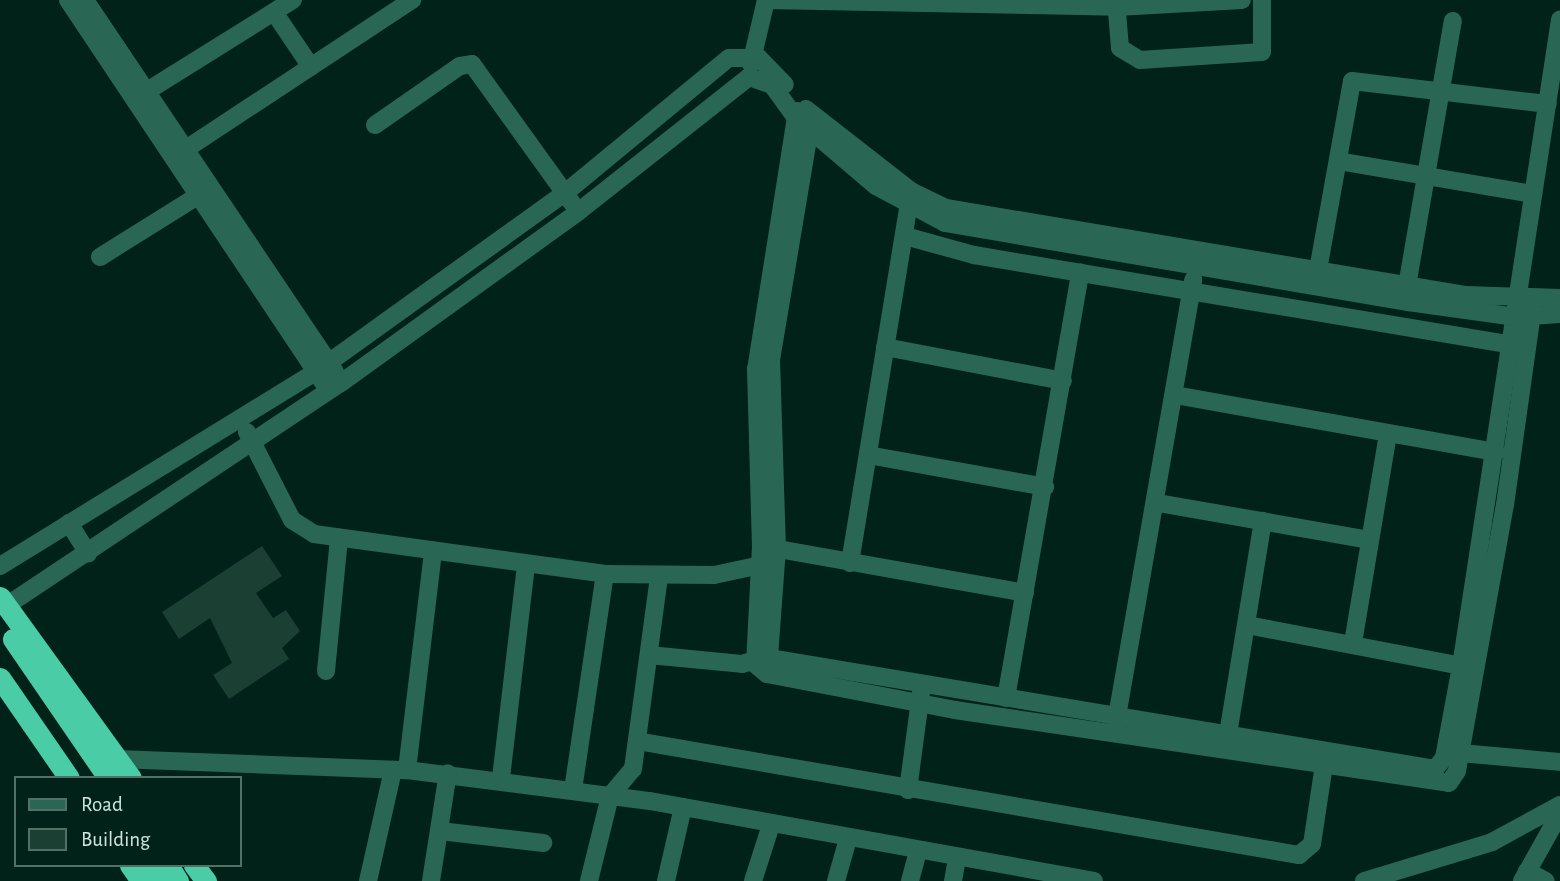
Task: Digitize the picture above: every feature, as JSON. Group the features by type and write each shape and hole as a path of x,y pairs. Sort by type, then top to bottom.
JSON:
{"highway":[{"path":"2,607 112,768"},
{"path":"0,646 89,776"},
{"path":"0,678 68,776"}],"street":[{"path":"68,0 97,30 207,191 335,387"},
{"path":"85,0 97,30"},
{"path":"140,96 293,0"},
{"path":"2,607 88,553 335,387 578,212 749,77 766,0 1116,4 1242,0"},
{"path":"1116,4 1122,53 1140,60 1262,52 1262,0"},
{"path":"186,149 407,1"},
{"path":"274,12 311,67"},
{"path":"1452,781 1460,753 1521,347 1533,194 1560,20"},
{"path":"1407,286 1429,177 1453,22"},
{"path":"753,55 804,116 771,359 769,547 761,659"},
{"path":"0,566 240,421 323,367 565,193 723,62 753,55"},
{"path":"375,125 460,66 472,64 578,212"},
{"path":"749,77 772,85 804,116 910,200 984,232 1195,268 1560,314"},
{"path":"1318,270 1352,81 1442,89 1548,104"},
{"path":"140,96 186,149 207,191"},
{"path":"1338,161 1533,194"},
{"path":"100,257 207,191"},
{"path":"850,563 910,200"},
{"path":"910,200 963,212 1318,270 1525,309 1560,298"},
{"path":"905,236 944,249 1521,347"},
{"path":"1116,725 1158,503 1196,249"},
{"path":"1006,698 1045,487 1080,272"},
{"path":"885,346 1063,382"},
{"path":"1438,768 1461,666 1496,452 1521,347"},
{"path":"1175,395 1496,452"},
{"path":"240,421 253,440 292,520 306,531 339,538 605,574 659,577 761,565"},
{"path":"1353,643 1388,434"},
{"path":"868,455 1045,487"},
{"path":"1158,503 1369,540"},
{"path":"1228,734 1263,521"},
{"path":"69,523 88,553"},
{"path":"326,671 339,538"},
{"path":"769,547 1025,593"},
{"path":"761,659 761,565 769,547"},
{"path":"368,881 400,770 433,551"},
{"path":"501,778 526,564"},
{"path":"573,790 605,574"},
{"path":"589,881 610,796 631,771 638,741 659,577"},
{"path":"1247,625 1353,643 1461,666"},
{"path":"649,655 761,659 920,694 1324,760 1438,768 1452,781"},
{"path":"920,694 1006,698 1116,725 1228,734 1324,760 1436,785 1452,781"},
{"path":"908,790 920,694"},
{"path":"638,741 908,790 1298,855 1312,844 1324,760"},
{"path":"1460,753 1560,762"},
{"path":"112,768 400,770 501,778 683,807 918,851 1011,874 1087,880"},
{"path":"431,881 448,773"},
{"path":"1364,881 1407,874 1492,842 1560,805"},
{"path":"666,881 683,807"},
{"path":"1546,881 1524,876 1560,813"},
{"path":"752,881 771,825"},
{"path":"440,831 543,843"},
{"path":"836,881 848,838"},
{"path":"910,881 918,851"},
{"path":"953,881 957,859"}],"building":[{"path":"262,546 282,576 256,593 273,618 286,610 300,631 282,648 289,659 229,699 213,675 232,663 210,618 179,639 162,612"}]}
